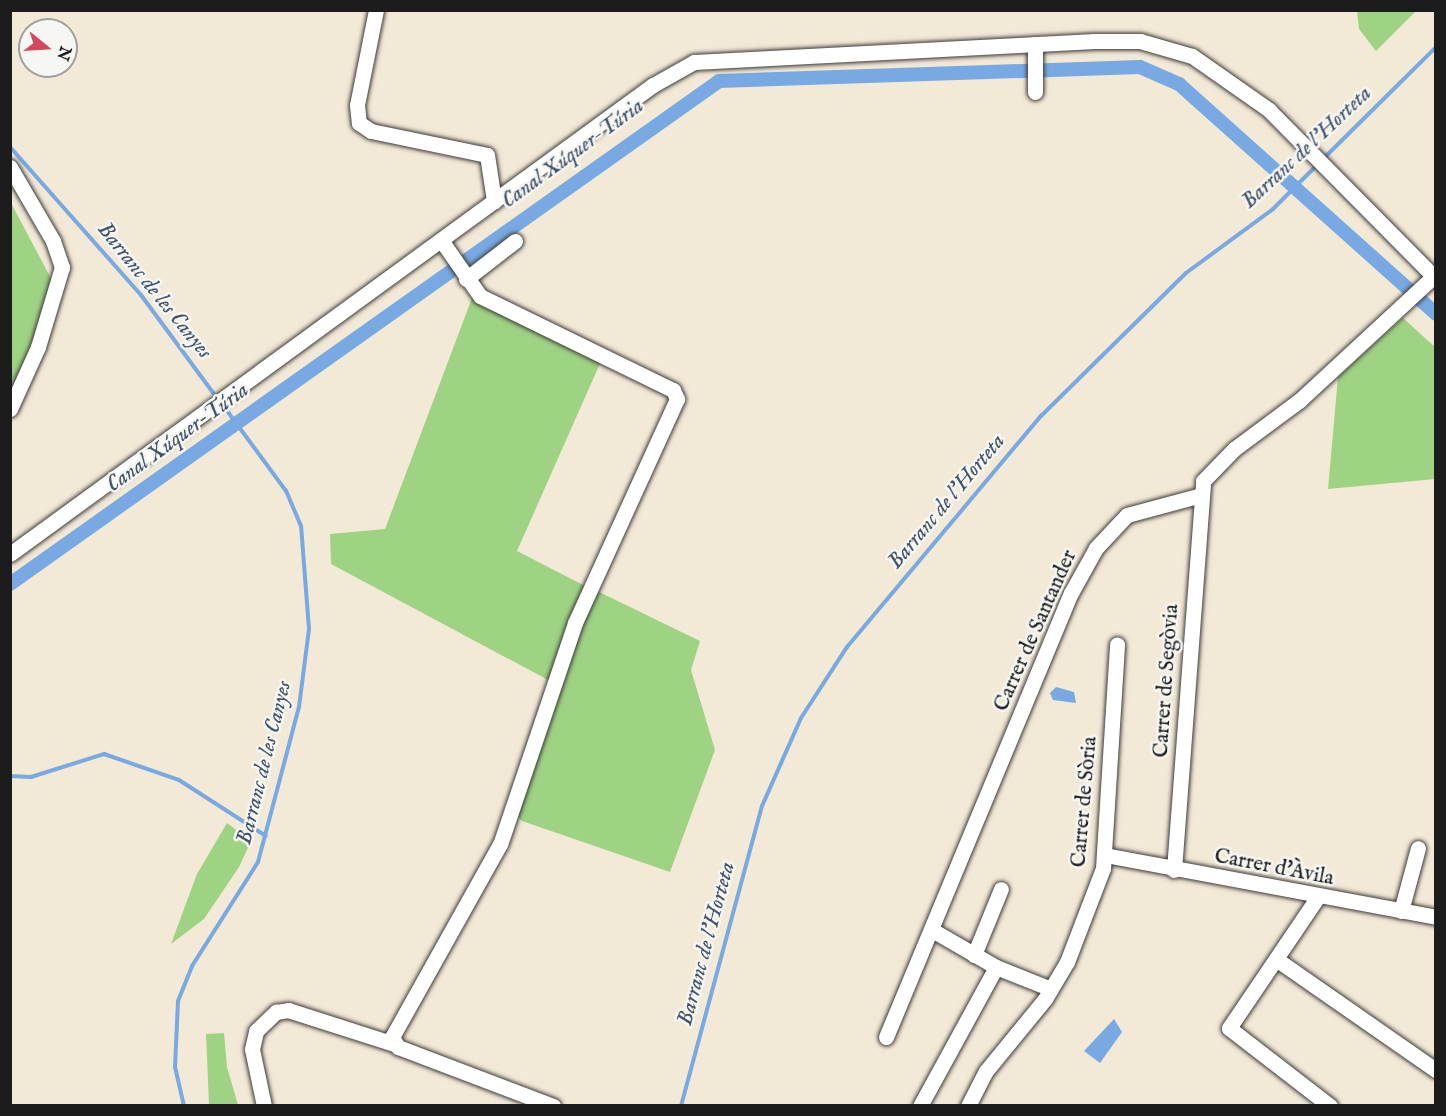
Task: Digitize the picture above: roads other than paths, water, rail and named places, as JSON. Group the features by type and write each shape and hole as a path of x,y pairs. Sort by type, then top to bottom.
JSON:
{"street":[{"path":"376,10 357,105 358,123 371,131 487,155 494,201"},
{"path":"10,554 654,85 694,63 1035,51 1140,41 1192,56 1269,110 1337,184 1434,276 1300,400 1218,463 1203,481 1201,495"},
{"path":"1035,51 1035,86"},
{"path":"10,167 53,241 62,267 38,347 10,409"},
{"path":"394,1044 394,1030 500,844 575,623 677,399 673,390 480,296 464,277 441,240"},
{"path":"464,277 515,241"},
{"name":"Carrer de Segòvia","path":"1174,870 1201,495"},
{"name":"Carrer de Santander","path":"886,1037 1071,593 1096,548 1127,515 1201,495"},
{"name":"Carrer de Sòria","path":"968,1106 986,1071 1051,988 1077,944 1105,855 1117,644"},
{"path":"1401,911 1418,848"},
{"name":"Carrer d'Àvila","path":"1105,855 1317,898 1436,917"},
{"path":"974,955 1001,889"},
{"path":"1317,898 1229,1028 1330,1106"},
{"path":"932,930 996,967 1051,988"},
{"path":"1276,959 1436,1070"},
{"path":"920,1106 996,967"},
{"path":"264,1106 252,1048 256,1031 276,1012 288,1010 394,1044 553,1106"}],"water":[{"path":"1056,687 1074,692 1076,703 1053,700 1050,693"},
{"path":"1114,1019 1122,1032 1100,1063 1084,1051"}],"waterway":[{"name":"Barranc de l'Horteta","path":"1323,159 1436,47"},
{"name":"Canal Xúquer-Túria","path":"10,584 719,81 1140,67 1179,84 1436,314"},
{"name":"Barranc de les Canyes","path":"10,147 141,295 217,398"},
{"name":"Barranc de l'Horteta","path":"681,1106 762,806 801,718 847,647 1041,416 1186,273 1273,209 1318,164"},
{"name":"Barranc de les Canyes","path":"184,1106 175,1067 178,1001 192,966 258,862 299,707 309,629 301,526 286,491 222,404"},
{"path":"10,776 31,777 104,754 179,780 266,836"}]}
